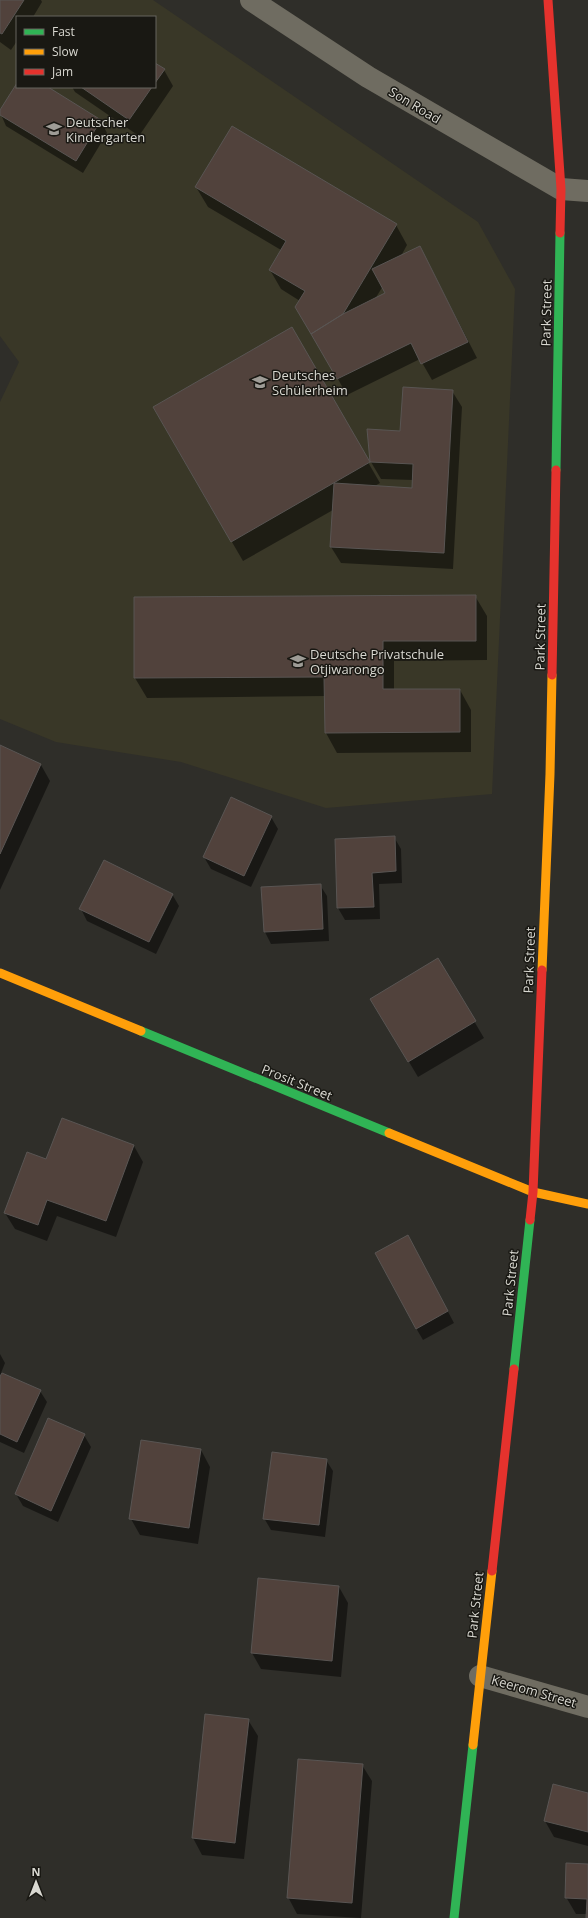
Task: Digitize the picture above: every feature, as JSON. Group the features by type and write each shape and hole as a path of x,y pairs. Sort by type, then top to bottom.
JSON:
{"street":[{"name":"Son Road","path":"251,0 368,77 561,189 588,191"},
{"name":"Park Street","path":"454,1918 533,1192 550,774 561,189 548,0"},
{"name":"Prosit Street","path":"0,973 533,1192 588,1204"},
{"name":"Keerom Street","path":"480,1676 588,1707"}],"shaded area":[{"name":"Deutsches Schülerheim","path":"0,0 153,0 478,222 515,289 492,794 326,808 181,762 56,742 0,719 0,402 19,362 0,336"}],"building":[{"path":"0,0 24,0 2,34 0,33"},
{"path":"156,64 165,69 156,82"},
{"path":"16,85 16,88 50,88 101,120 76,161 0,115 0,110"},
{"path":"82,88 151,88 129,120"},
{"path":"232,126 397,224 343,314 311,334 295,307 305,291 269,270 286,241 195,187"},
{"path":"420,246 468,342 421,364 411,343 337,379 311,334 343,314 385,293 372,269"},
{"path":"292,327 370,462 231,542 153,407"},
{"path":"403,387 453,390 444,553 330,547 334,483 412,488 413,464 370,462 367,429 400,431"},
{"path":"476,595 476,641 383,641 383,689 460,689 460,732 325,733 324,677 134,678 134,597"},
{"path":"0,745 41,764 0,854"},
{"path":"231,797 272,816 244,876 203,857"},
{"path":"395,836 396,871 372,873 374,907 337,908 335,839"},
{"path":"104,860 173,894 149,942 79,909"},
{"path":"321,884 323,929 264,932 261,887"},
{"path":"438,958 476,1021 408,1062 370,999"},
{"path":"62,1118 134,1145 106,1221 47,1200 38,1225 4,1213 27,1152 46,1159"},
{"path":"408,1235 448,1311 416,1329 375,1253"},
{"path":"2,1373 41,1390 17,1442 0,1434 0,1376"},
{"path":"48,1418 85,1434 51,1511 15,1494"},
{"path":"141,1440 201,1449 189,1528 129,1519"},
{"path":"272,1452 327,1459 319,1525 263,1519"},
{"path":"258,1578 339,1586 332,1661 251,1653"},
{"path":"205,1714 249,1719 235,1843 192,1838"},
{"path":"298,1759 363,1764 352,1903 287,1898"},
{"path":"553,1784 588,1793 588,1832 544,1821"},
{"path":"566,1863 588,1864 588,1918 586,1918 587,1899 565,1898"}],"traffic: fast":[{"path":"556,470 560,233"},
{"path":"141,1031 389,1133"},
{"path":"514,1369 530,1220"},
{"path":"454,1918 473,1745"}],"traffic: slow":[{"path":"542,970 550,774 552,675"},
{"path":"0,973 141,1031"},
{"path":"389,1133 533,1192 588,1204"},
{"path":"473,1745 492,1571"}],"traffic: jam":[{"path":"548,0 561,189 560,233"},
{"path":"552,675 556,470"},
{"path":"530,1220 533,1192 542,970"},
{"path":"492,1571 514,1369"}],"place":[{"name":"Deutscher Kindergarten","path":"54,129"},
{"name":"Deutsches Schülerheim","path":"260,382"},
{"name":"Deutsche Privatschule Otjiwarongo","path":"298,661"}]}
